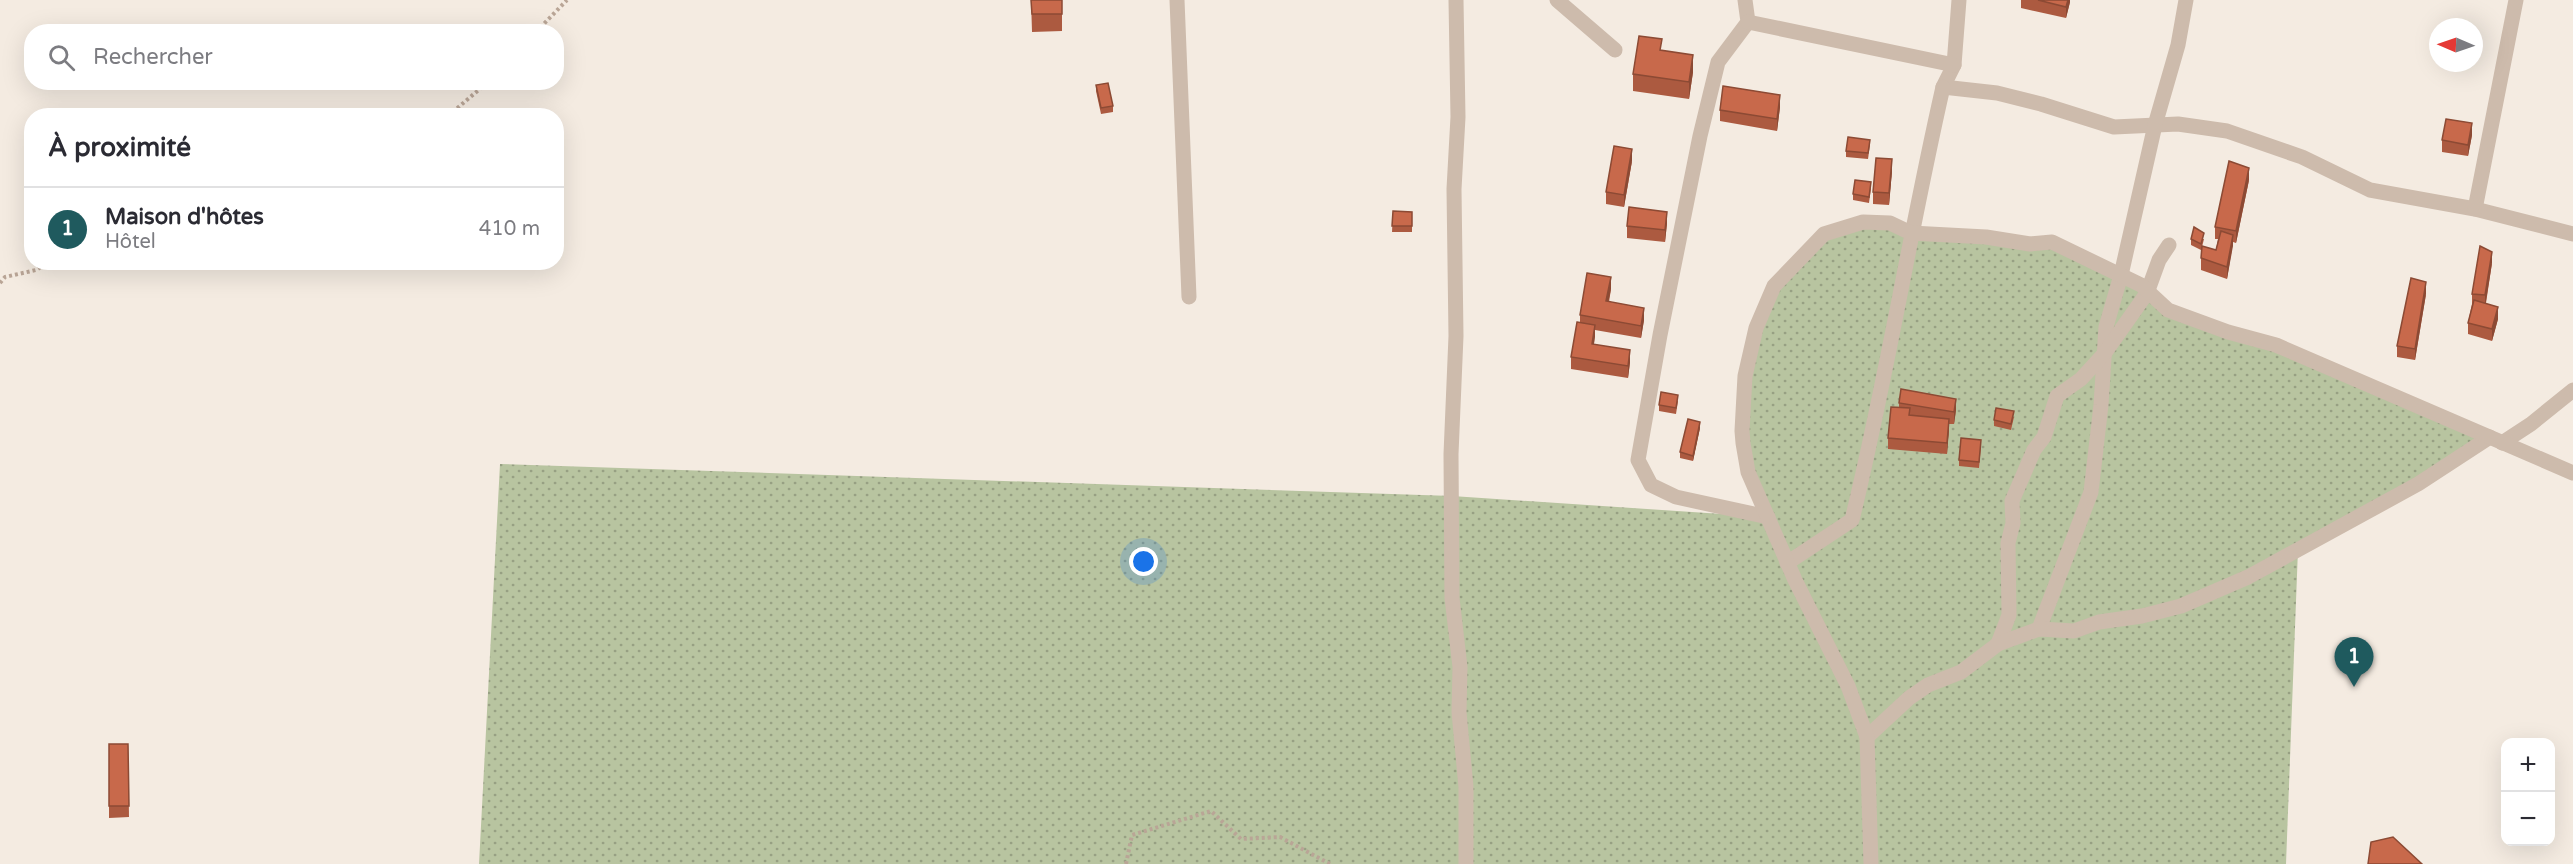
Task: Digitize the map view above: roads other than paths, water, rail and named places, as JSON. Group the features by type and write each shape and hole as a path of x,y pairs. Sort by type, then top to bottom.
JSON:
{"street":[{"path":"1177,0 1189,297"},
{"path":"1456,0 1458,117 1454,189 1456,336 1451,454 1452,598 1460,667 1459,712 1466,787 1467,864"},
{"path":"1557,0 1615,50"},
{"path":"1745,0 1748,22 1718,62 1700,136 1660,335 1638,460 1651,486 1676,497 1768,517"},
{"path":"1787,563 1852,520 1872,437 1911,233 1943,87 1954,65 1959,0"},
{"path":"2039,629 2091,492 2106,327 2121,275 2155,125 2178,45 2186,0"},
{"path":"2475,209 2516,0"},
{"path":"1748,22 1954,65"},
{"path":"1943,87 1997,93 2114,127 2178,124 2227,130 2302,157 2370,190 2475,209 2573,234"},
{"path":"1871,864 1867,737 1848,686 1787,563 1748,472 1742,431 1745,376 1756,328 1774,286 1824,234 1863,222 1890,223 1911,233 1986,237 2030,244 2052,242 2141,285 2168,310 2228,332 2276,345 2573,473"},
{"path":"1998,645 2009,615 2008,543 2013,523 2012,501 2034,450 2044,437 2057,396 2081,379 2104,354 2147,293 2159,260 2169,245"},
{"path":"1867,737 1909,698 1928,685 1961,672 1998,645 2039,629 2074,631 2099,622 2142,616 2181,606 2248,577 2496,440 2531,424 2573,390"}],"place":[{"name":"Maison d'hôtes","path":"2354,687"}]}
